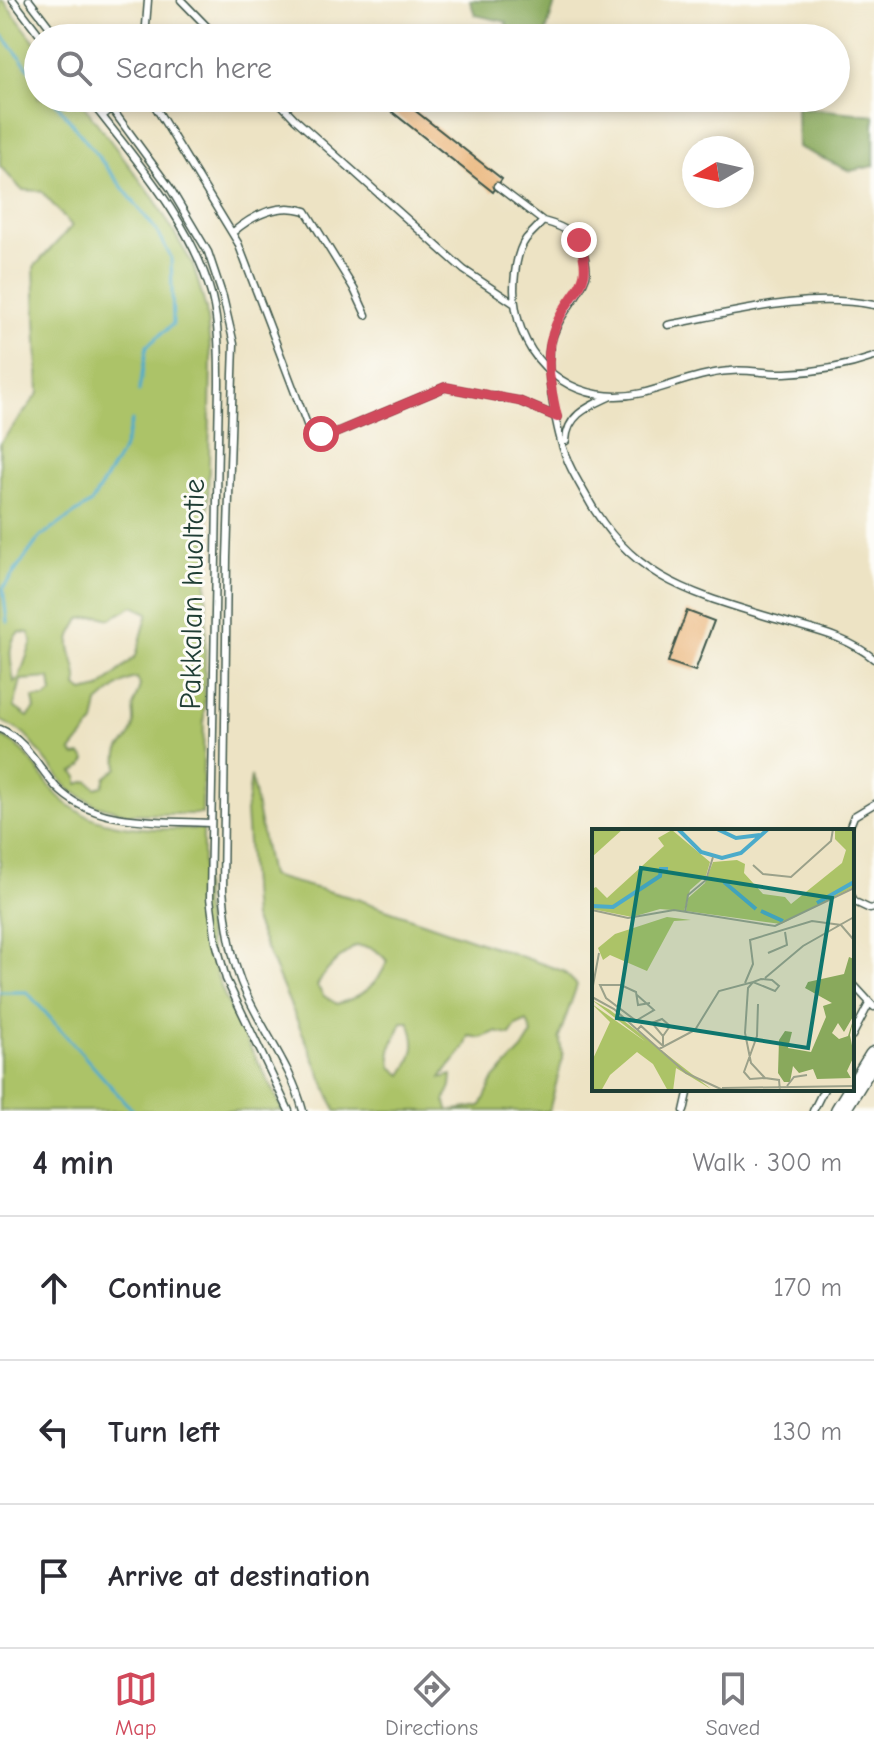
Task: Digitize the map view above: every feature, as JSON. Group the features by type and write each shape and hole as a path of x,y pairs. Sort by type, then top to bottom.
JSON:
{"main road":[{"path":"854,1090 874,1056"}],"lane":[{"path":"13,0 31,24"},
{"path":"29,0 47,24"},
{"path":"146,24 148,0"},
{"path":"181,0 204,24"},
{"name":"Pakkalan huoltotie","path":"99,112 182,229 205,277 217,324 219,384 210,898 222,967 236,1004 289,1111"},
{"path":"102,116 107,112"},
{"path":"115,112 170,188 208,252 234,344 227,558 223,890 226,921 241,981 285,1062 303,1111"},
{"path":"159,112 232,233 308,427 321,434 333,434 445,387 519,401 557,417"},
{"path":"288,112 464,270 515,304"},
{"path":"497,186 543,221 565,227 579,240 585,256 586,275 556,324 547,373 566,458 596,514 627,554 656,575 692,591 834,636 874,659"},
{"path":"232,233 249,218 273,210 292,207 306,211 354,289 366,315"},
{"path":"543,221 525,241 517,263 515,304 521,331 547,373 583,392 611,396 639,394 731,370 784,373 844,368 874,357"},
{"path":"668,325 798,300 847,300 874,305"},
{"path":"566,458 566,435 573,418 611,396"},
{"path":"0,729 30,754 57,788 78,805 111,817 209,823"},
{"path":"849,829 854,816 874,804"},
{"path":"854,899 874,908"},
{"path":"854,985 871,1005 854,1033"},
{"path":"684,1111 689,1091"},
{"path":"813,1111 823,1091"}],"green space":[{"path":"0,0 24,28 24,112 89,112 155,200 193,265 206,309 211,359 202,814 128,814 96,805 69,789 25,734 0,720 0,443 39,393 34,267 72,226 41,191 22,190 0,166","holes":["133,606 148,613 136,656 100,688 83,692 77,687 77,673 70,647 71,636 80,619 100,616 110,619","19,632 29,633 32,642 19,678 14,682 10,656 12,643","50,678 52,693 45,698 33,698 35,709 28,717 14,707 21,680","137,678 140,685 134,704 134,726 131,736 118,753 118,768 106,777 103,786 96,788 88,781 78,784 78,777 73,772 86,760 71,751 94,723 98,703 116,688"]},
{"path":"470,0 556,0 548,24 506,24 475,15"},
{"path":"797,112 874,115 874,166 850,171 798,147"},
{"path":"0,736 23,752 67,804 84,814 122,826 203,829 205,914 214,965 236,1021 283,1111 0,1111"},
{"path":"251,776 270,876 357,899 563,971 577,985 559,1037 563,1057 549,1111 449,1111 336,1111 253,918 246,812","holes":["355,946 373,949 387,961 368,989 337,1004 324,996 317,986 329,969","527,1021 532,1034 522,1050 493,1080 481,1106 449,1111 445,1101 452,1075 441,1078 464,1049 469,1036 481,1038 495,1032 510,1035 516,1026","402,1022 409,1022 414,1049 402,1075 392,1067 390,1050"]}],"building":[{"path":"392,112 417,112 502,179 493,192"},
{"path":"687,611 714,621 695,671 668,662"}],"waterway":[{"path":"0,32 24,62"},
{"path":"63,112 156,230 171,257 173,324 147,346 139,391"},
{"path":"7,622 3,588 40,537 91,503 123,450 132,421"},
{"path":"0,992 27,992 133,1111"}],"route":[{"path":"321,434 333,434 445,387 519,401 557,417 547,373 549,349 556,324 586,275 585,256 579,240"}]}
